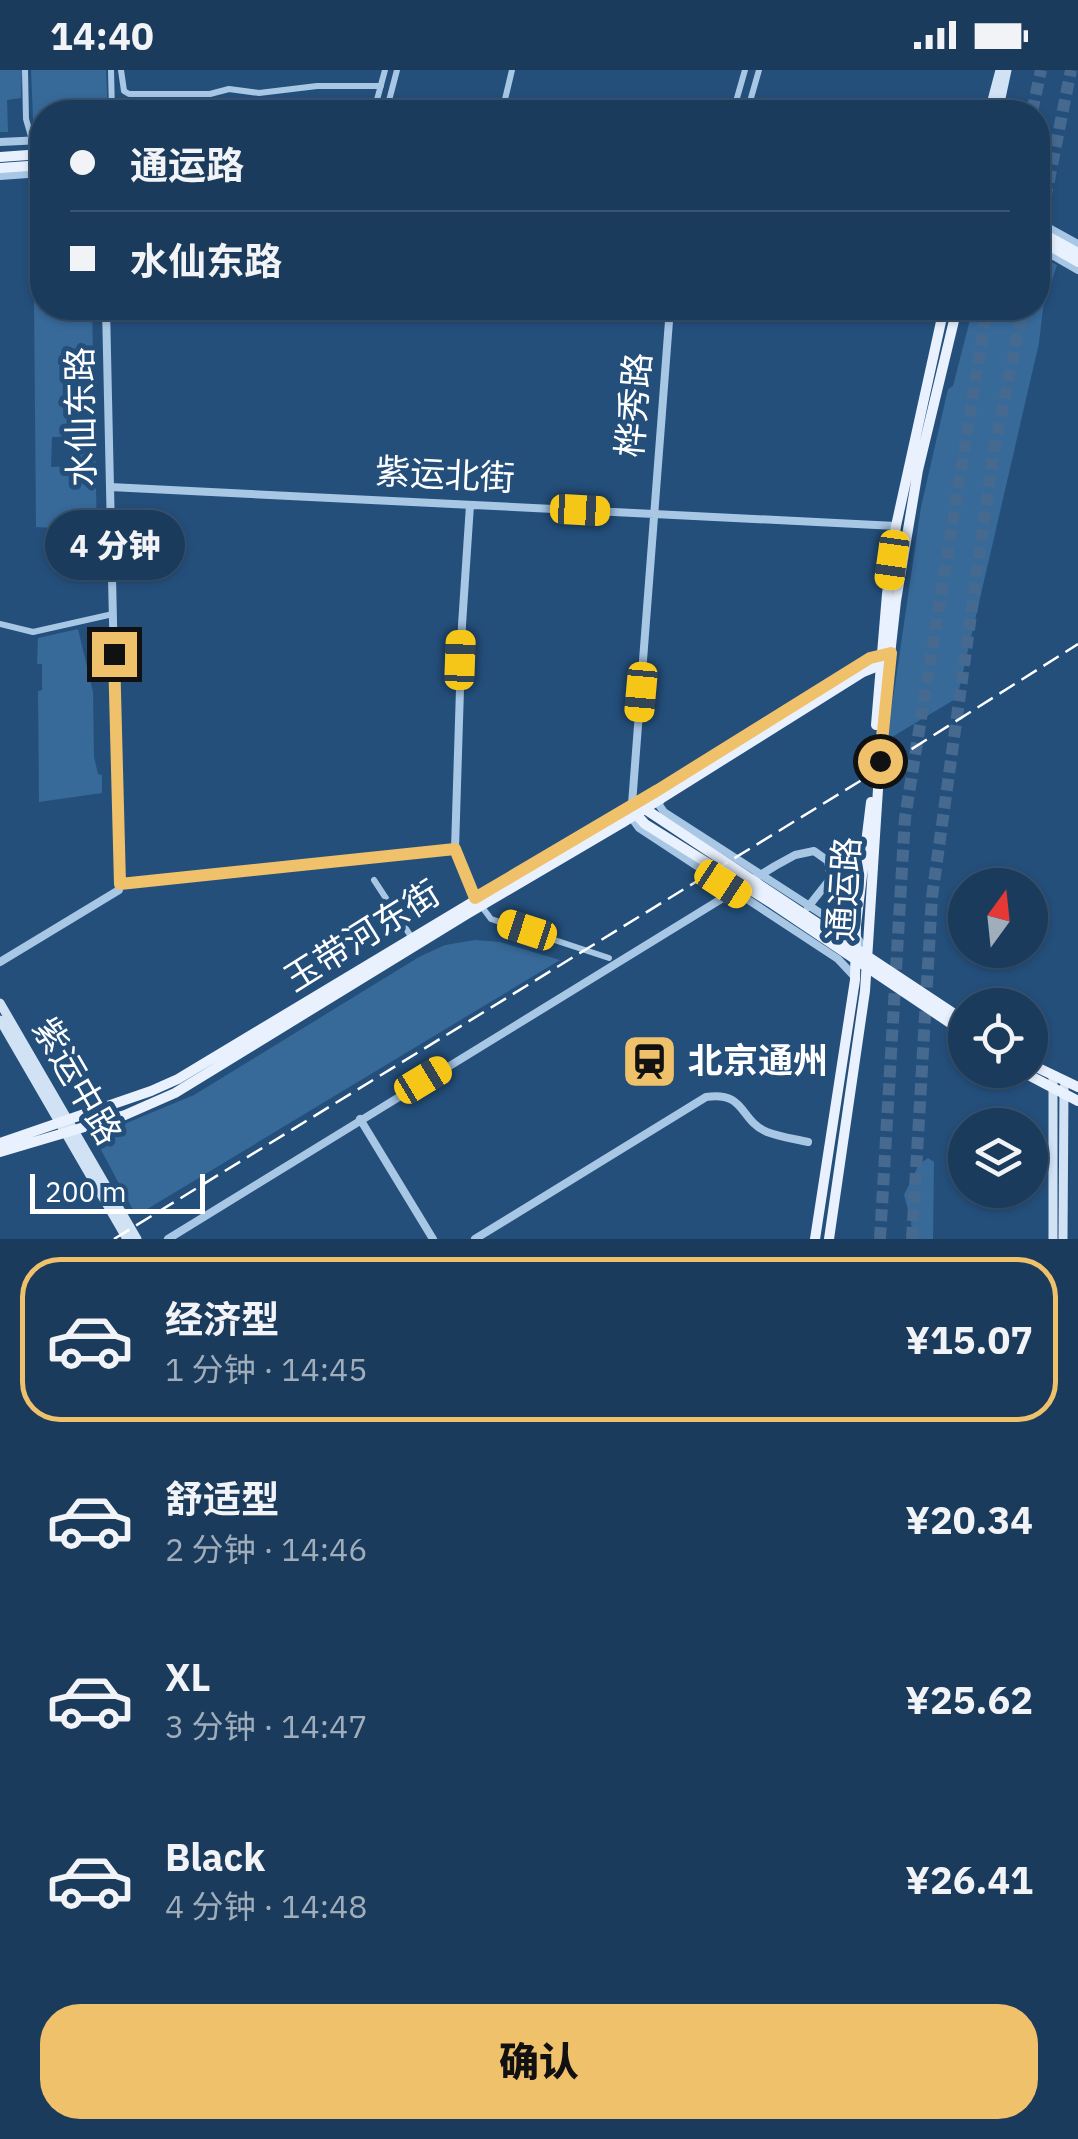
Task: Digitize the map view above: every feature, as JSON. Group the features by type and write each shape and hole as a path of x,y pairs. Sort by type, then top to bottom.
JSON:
{"main road":[{"path":"993,100 1004,70"},
{"path":"1000,100 1004,70"},
{"path":"0,157 30,155"},
{"path":"0,168 30,166"},
{"path":"1050,238 1078,253"},
{"path":"1050,249 1078,262"},
{"name":"通运路","path":"815,1239 855,980 867,954 896,526 941,320"},
{"name":"通运路","path":"828,1239 859,1036 861,963 856,941 886,658 918,470 954,320"},
{"name":"玉带河东街","path":"0,1152 178,1078 632,812 870,658 886,658"},
{"name":"玉带河东街","path":"632,812 648,808 886,658"},
{"path":"648,808 659,820 856,941 867,954 948,1009"},
{"path":"632,812 948,1022"},
{"name":"玉带河东街","path":"0,1143 125,1115 174,1093 478,902"},
{"name":"紫运中路","path":"0,1002 127,1239"},
{"name":"紫运中路","path":"0,1020 138,1239"},
{"path":"1048,1078 1078,1101"},
{"path":"1048,1082 1078,1087"},
{"path":"1053,1239 1058,1086"},
{"path":"1058,1086 1063,1239"}],"street":[{"path":"25,70 30,133"},
{"path":"111,70 112,100"},
{"path":"121,70 124,91 129,94 210,94 229,89 259,93 317,86 381,86"},
{"path":"377,100 386,70"},
{"path":"389,100 398,70"},
{"path":"505,100 512,70"},
{"path":"736,100 745,70"},
{"path":"750,100 759,70"},
{"path":"0,142 30,140"},
{"path":"0,176 30,174"},
{"path":"1050,229 1078,244"},
{"path":"1050,251 1078,270"},
{"name":"水仙东路","path":"106,320 120,884"},
{"name":"桦秀路","path":"632,812 669,320"},
{"name":"紫运北街","path":"110,487 896,526"},
{"path":"470,505 455,849 478,902 491,919 610,958"},
{"path":"0,624 33,632 113,614"},
{"path":"661,798 659,805 664,812 856,941"},
{"path":"632,812 639,828 849,967 855,980"},
{"path":"0,962 119,890 120,884 455,849"},
{"path":"168,1239 795,855 814,851 828,862 831,878 808,907"},
{"path":"374,880 412,938"},
{"path":"476,1239 706,1096 720,1094 733,1098 754,1124 808,1142"},
{"path":"360,1119 433,1239"}],"shaded area":[{"path":"0,70 22,70 21,98 7,100 8,132 0,132"},
{"path":"31,70 106,70 107,100 32,100"},
{"path":"1050,261 1057,265 1050,286"},
{"path":"34,320 92,320 95,436 52,437 51,467 77,466 78,445 95,445 97,531 36,527"},
{"path":"970,320 1042,320 957,698 887,740 921,507 948,389 953,386"},
{"path":"78,629 93,692 94,757 98,774 102,775 102,793 39,802 38,691 42,690 42,664 37,664 38,638"},
{"path":"475,940 500,942 560,960 139,1214 132,1208 100,1148 95,1146 100,1134 194,1095 419,957 445,945"},
{"path":"928,1158 934,1162 933,1239 912,1239 904,1195 919,1164"}],"tunnel":[{"path":"1035,100 1041,70"},
{"path":"1050,175 1071,70"},
{"path":"880,1239 905,818 985,320"},
{"path":"912,1239 932,897 993,456 1021,320"}],"railway":[{"path":"114,1239 1078,644"}],"place":[{"name":"北京通州","path":"649,1061"}],"route":[{"path":"114,654 120,884 455,849 475,898 870,658 891,653 880,761"}]}
